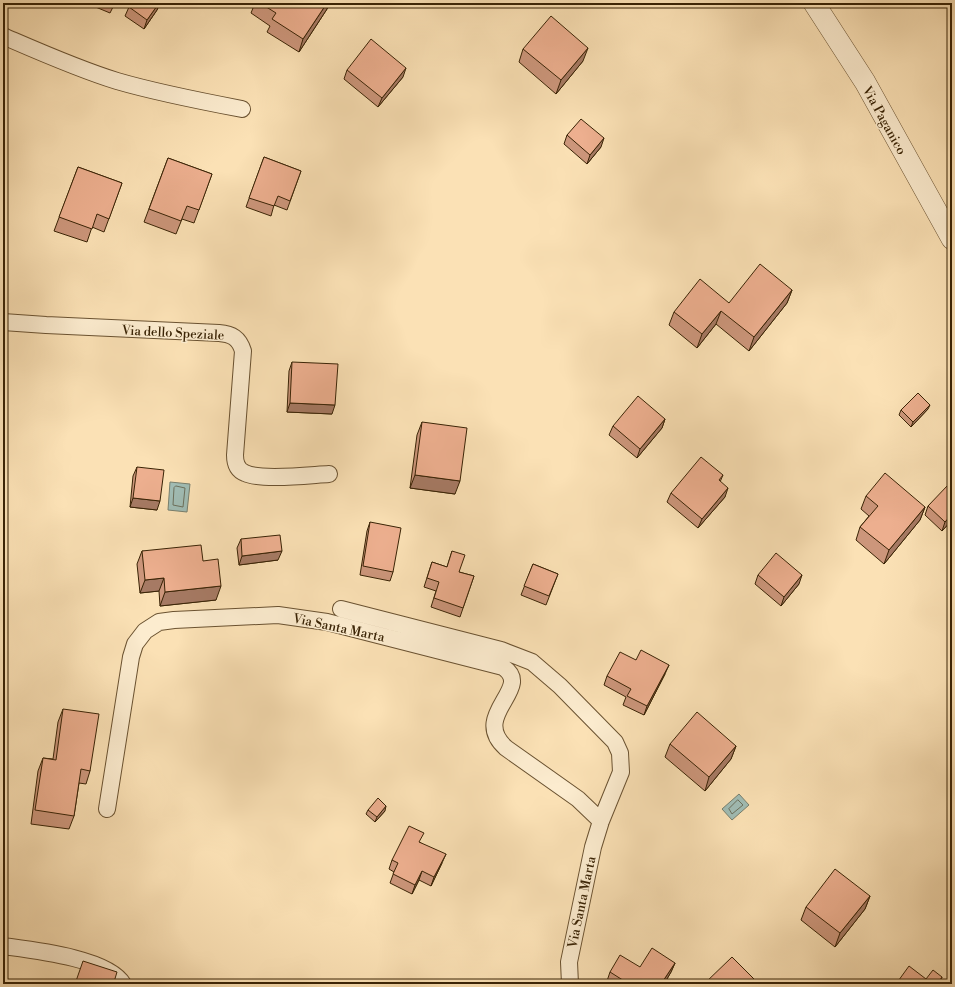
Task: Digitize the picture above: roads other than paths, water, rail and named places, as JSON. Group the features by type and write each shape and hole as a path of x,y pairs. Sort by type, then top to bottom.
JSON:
{"street":[{"name":"Via Paganico","path":"814,3 865,82 952,239"},
{"path":"3,36 69,63 116,80 175,96 242,109"},
{"name":"Via dello Speziale","path":"3,322 219,333 232,336 238,339 243,351 235,455 237,466 240,470 253,476 329,474"},
{"name":"Via Santa Marta","path":"340,609 509,653 539,667 611,738 620,752 622,765 620,778 601,821 593,847 569,962 570,984"},
{"name":"Via Santa Marta","path":"107,809 131,657 135,644 145,631 165,620 278,615 327,622 503,667 511,674 512,683 496,716 494,731 498,740 506,748 578,799 601,821"},
{"path":"3,946 92,963 111,971 123,984"}],"water":[{"path":"170,482 190,484 187,512 168,510"},
{"path":"739,794 749,805 732,820 722,809"}]}
